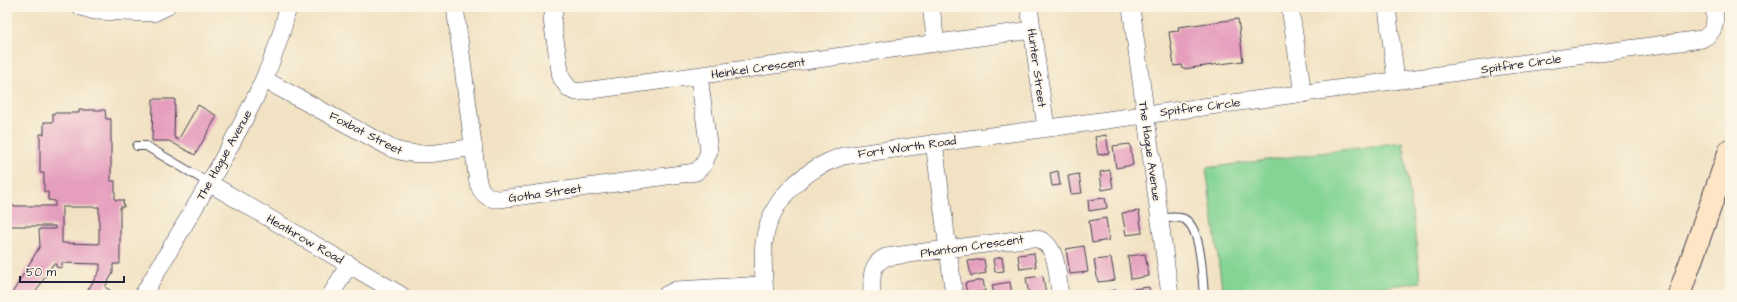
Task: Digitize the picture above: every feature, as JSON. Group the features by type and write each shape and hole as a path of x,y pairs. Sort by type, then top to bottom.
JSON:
{"street":[{"path":"81,7 89,11 153,13 166,7"},
{"name":"The Hague Avenue","path":"143,295 209,183 265,80 285,23 288,7"},
{"name":"Gotha Street","path":"455,7 480,188 486,196 496,200 696,172 704,164 709,151 699,76"},
{"name":"Heinkel Crescent","path":"555,7 552,20 561,77 565,85 573,91 582,92 1032,30"},
{"path":"931,7 936,43"},
{"name":"Hunter Street","path":"1029,7 1046,128"},
{"name":"The Hague Avenue","path":"1131,7 1170,295"},
{"path":"1290,7 1303,94"},
{"path":"1387,7 1396,81"},
{"name":"Spitfire Circle","path":"1145,114 1303,94 1702,39 1714,28 1716,18 1714,7"},
{"name":"Foxbat Street","path":"265,80 393,149 406,154 416,155 474,147"},
{"name":"Fort Worth Road","path":"764,290 764,243 767,229 778,204 796,182 818,166 843,156 1145,114"},
{"path":"934,143 954,295"},
{"path":"1679,295 1730,150"},
{"name":"Heathrow Road","path":"209,183 401,295"},
{"name":"Phantom Crescent","path":"872,295 872,272 880,260 1032,238 1041,240 1050,246 1053,252 1060,295"},
{"path":"332,295 349,264"},
{"path":"666,295 676,290 764,290"}],"lane":[{"path":"137,146 146,146 209,183"},
{"path":"1160,219 1180,218 1193,226 1197,236 1204,295"}],"green space":[{"path":"1403,142 1421,282 1319,295 1223,295 1206,168"}],"building":[{"path":"1238,19 1243,61 1183,69 1182,65 1174,66 1169,32 1179,31 1178,27"},
{"path":"153,99 175,99 174,137 178,140 198,105 217,116 195,155 169,141 152,141"},
{"path":"79,110 105,110 106,119 111,119 111,181 115,181 115,200 123,200 124,207 120,207 120,264 113,264 113,273 105,287 111,291 108,295 85,295 100,270 100,264 62,263 62,268 56,267 56,264 53,264 34,295 11,295 40,246 39,229 55,229 55,226 7,226 7,206 55,206 55,201 48,200 48,192 44,192 44,173 40,173 40,134 44,134 44,122 53,122 53,113 79,113","holes":["62,207 99,207 99,244 62,243"]},
{"path":"1106,135 1109,153 1098,155 1095,137"},
{"path":"1130,144 1133,165 1116,168 1113,146"},
{"path":"1110,170 1113,188 1102,190 1100,172"},
{"path":"1058,171 1060,185 1052,186 1050,173"},
{"path":"1079,174 1082,193 1071,194 1068,176"},
{"path":"1105,198 1107,208 1089,211 1088,200"},
{"path":"1139,211 1142,233 1126,235 1122,213"},
{"path":"1106,218 1109,240 1092,243 1089,221"},
{"path":"1084,246 1088,272 1070,274 1066,249"},
{"path":"1034,253 1036,267 1020,269 1018,255"},
{"path":"1145,254 1149,276 1131,279 1128,256"},
{"path":"1002,257 1004,271 995,272 993,259"},
{"path":"1111,258 1115,280 1098,282 1094,260"},
{"path":"984,259 986,273 971,276 968,261"},
{"path":"1043,276 1046,295 1029,295 1026,278"},
{"path":"983,280 985,291 967,294 965,283"},
{"path":"1010,282 1012,295 994,295 992,285"},
{"path":"1149,287 1150,295 1133,295 1132,289"},
{"path":"1116,290 1117,295 1099,295 1099,293"}]}
